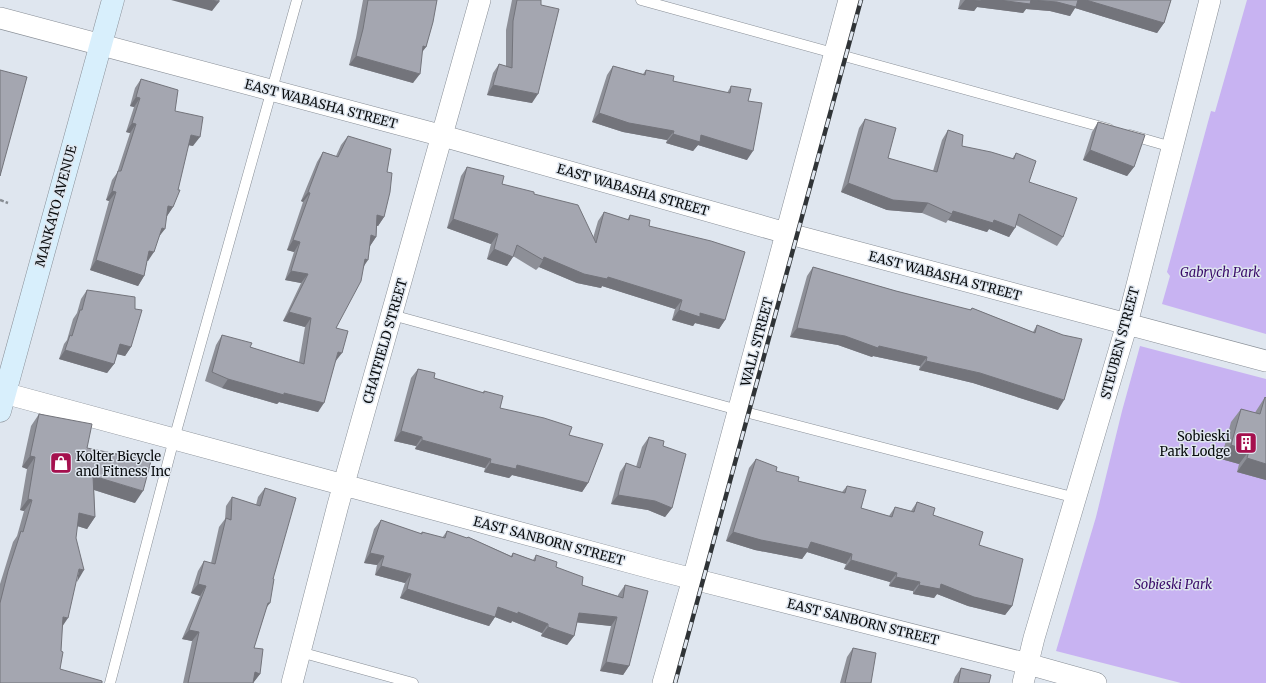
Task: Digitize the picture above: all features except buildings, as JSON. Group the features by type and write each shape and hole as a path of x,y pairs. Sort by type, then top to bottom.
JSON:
{"main road":[{"name":"MANKATO AVENUE","path":"2,402 101,46 112,0"}],"street":[{"name":"CHATFIELD STREET","path":"292,683 344,486 480,0"},
{"name":"WALL STREET","path":"664,683 849,0"},
{"name":"STEUBEN STREET","path":"1025,673 1127,324 1210,0"},
{"name":"EAST WABASHA STREET","path":"0,18 443,136 786,233 1266,361"},
{"name":"EAST SANBORN STREET","path":"2,402 174,439 693,579 1025,673 1096,683"}],"lane":[{"path":"110,683 174,439 297,0"},
{"path":"641,0 835,52 1172,147"},
{"path":"392,315 739,410 1076,498"},
{"path":"300,652 413,683"}],"path":[{"path":"0,200 8,203"}],"green space":[{"name":"Gabrych Park","path":"1247,0 1266,0 1266,334 1162,304 1170,276 1167,272 1211,111 1215,112"},
{"name":"Sobieski Park","path":"1140,346 1266,379 1266,683 1181,683 1056,651 1096,517 1122,411"}],"railway":[{"path":"675,683 861,0"}],"place":[{"name":"Sobieski Park Lodge","path":"1246,443"},
{"name":"Kolter Bicycle and Fitness Inc","path":"61,463"}]}
